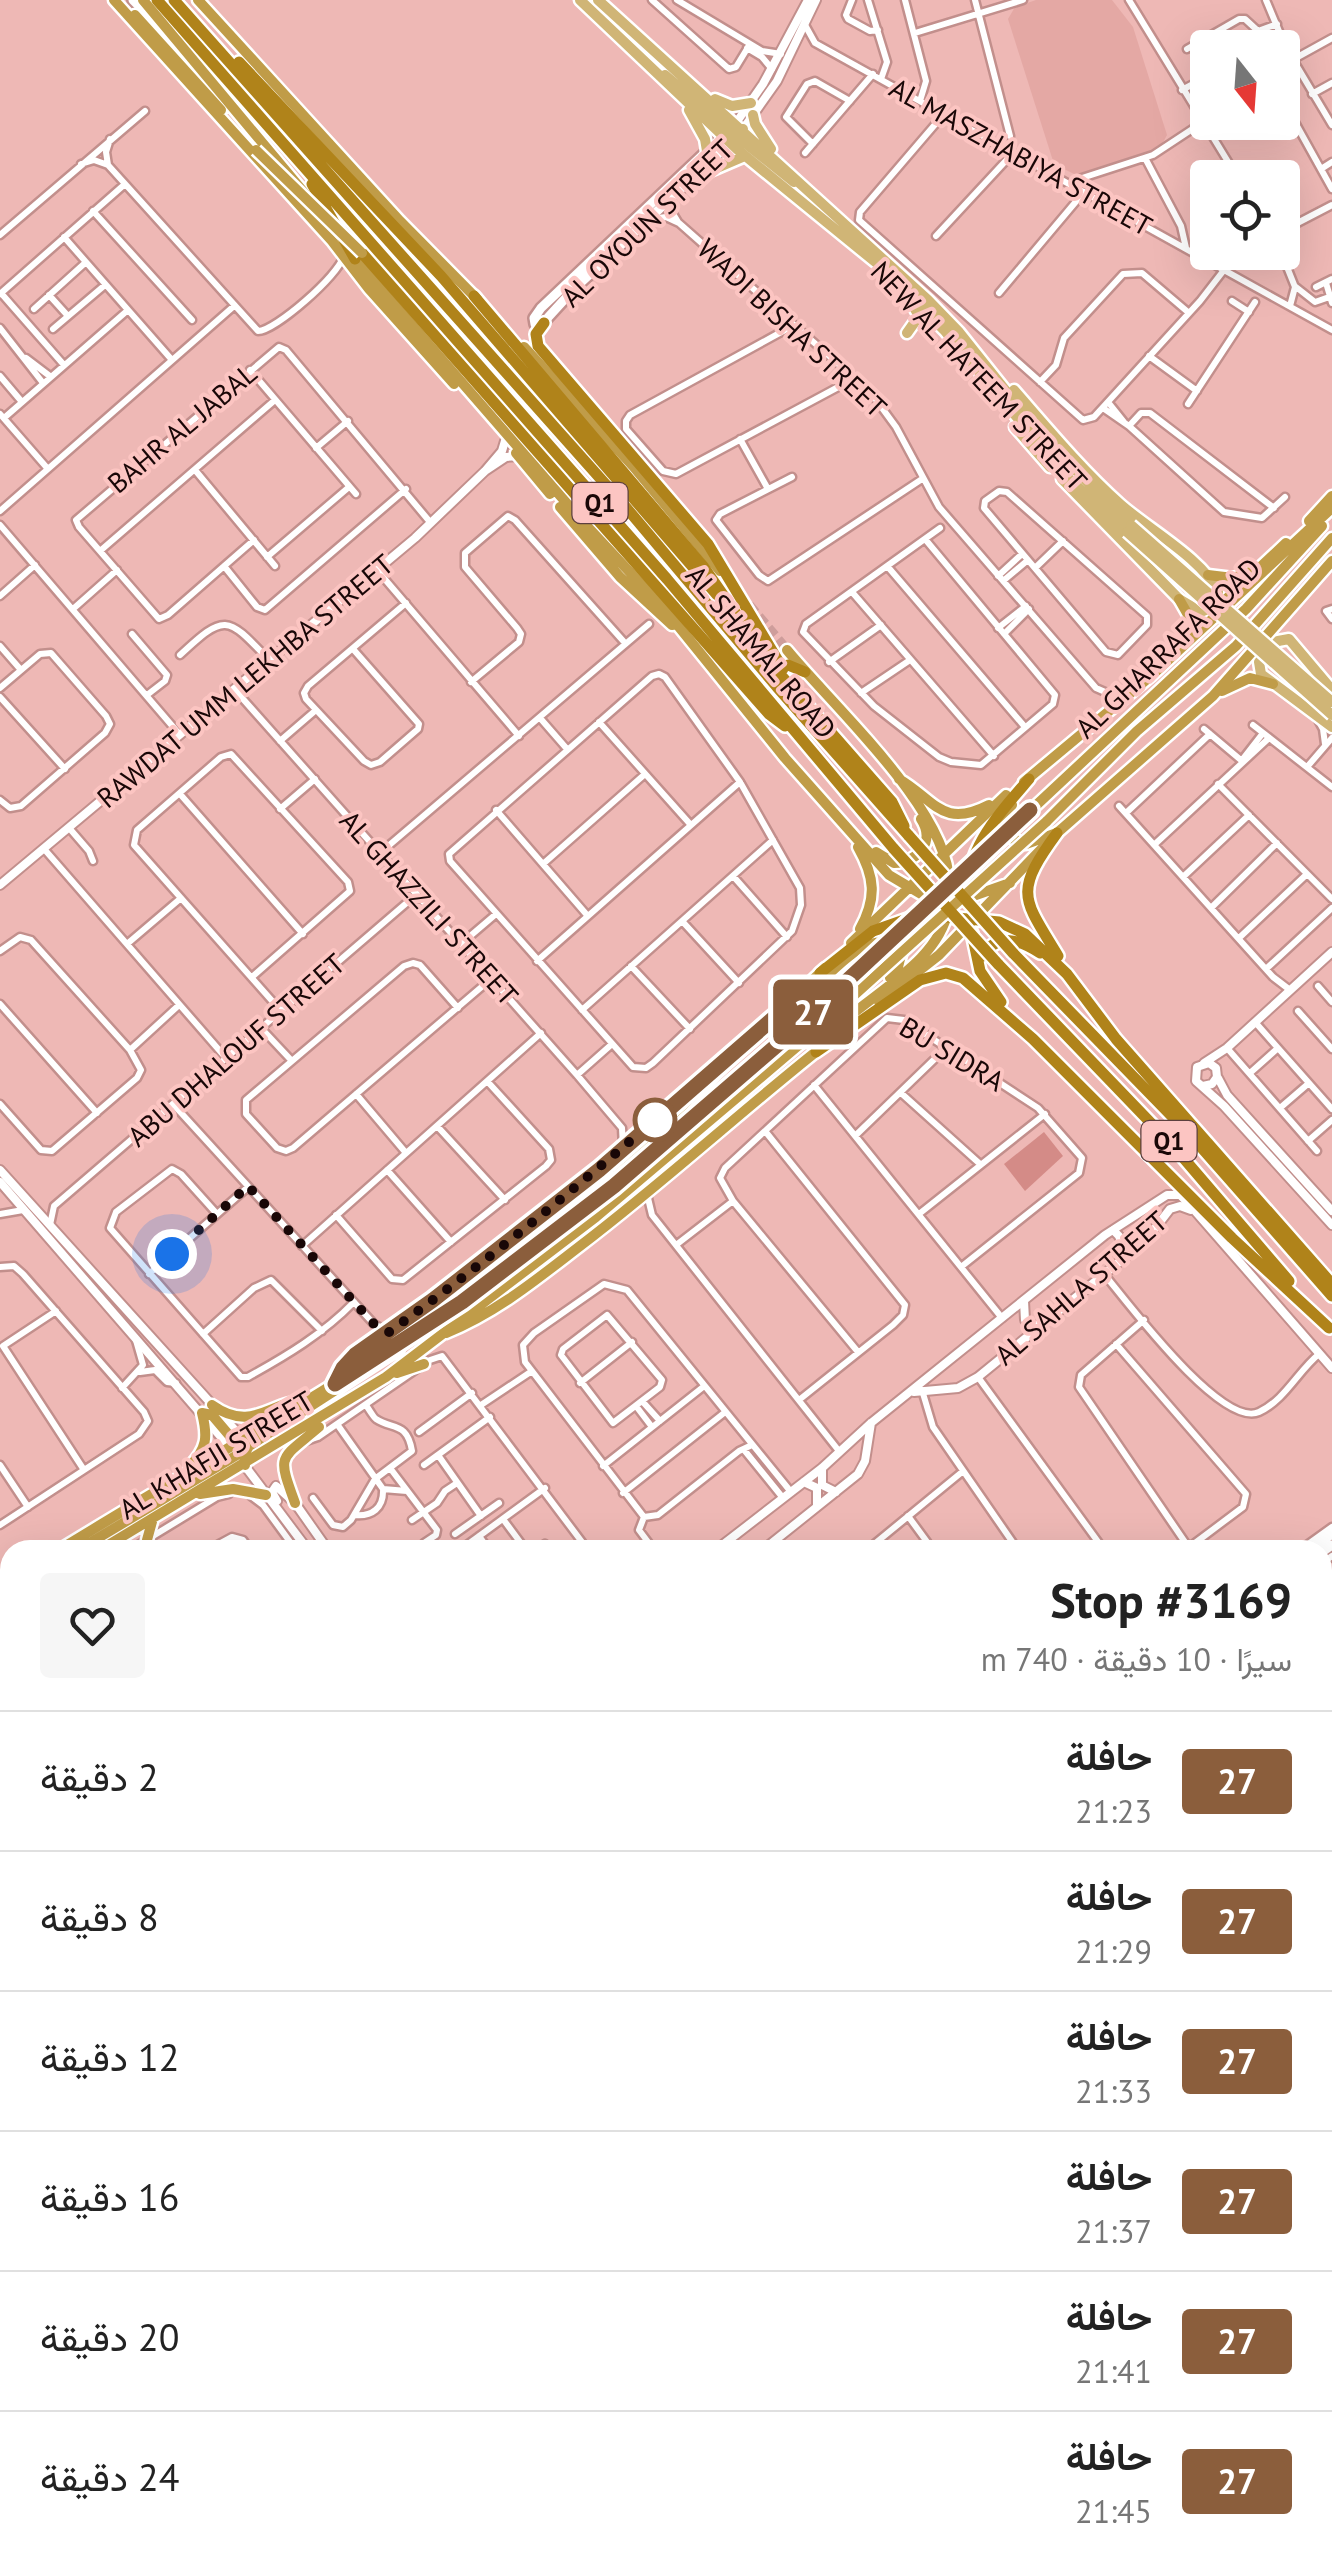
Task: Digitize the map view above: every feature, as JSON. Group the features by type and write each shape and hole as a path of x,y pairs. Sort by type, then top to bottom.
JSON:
{"highway":[{"path":"117,0 319,230 353,256"},
{"path":"117,0 623,546 774,719 795,732"},
{"path":"143,0 290,173 353,256 582,522 667,612 843,826 889,875 921,894 949,899 1010,883"},
{"name":"AL SHAMAL ROAD","path":"157,0 667,579 894,849 1174,1147 1330,1330"},
{"name":"AL SHAMAL ROAD","path":"174,0 532,402 1013,953 1194,1139 1332,1296"},
{"path":"182,0 410,242 717,595"},
{"path":"198,0 374,194 624,456 721,572"},
{"path":"300,163 369,289 519,456 606,562 651,608 677,628"},
{"path":"290,173 319,222 319,230"},
{"path":"474,296 695,557 764,655 892,802 907,833"},
{"path":"544,323 536,334 538,346 708,544 788,682"},
{"path":"528,378 569,412"},
{"path":"532,402 548,411 627,490"},
{"path":"544,475 623,546"},
{"path":"1198,634 1201,623 1332,496"},
{"path":"387,1349 400,1332 648,1138 1006,795 1134,692 1332,511"},
{"name":"AL GHARRAFA ROAD","path":"1030,810 1246,610 1332,511"},
{"name":"AL GHARRAFA ROAD","path":"1046,822 1137,731 1236,646 1332,538"},
{"path":"446,1333 471,1323 515,1296 630,1208 938,955 1057,833 1213,696 1332,561"},
{"path":"1208,575 1238,577 1259,566"},
{"path":"1179,598 1191,620 1192,629 1185,645"},
{"path":"787,650 898,779 935,830 945,852 949,899 947,917 919,960 824,1040 816,1052"},
{"path":"788,665 805,672"},
{"path":"1213,696 1245,679 1273,684"},
{"path":"1029,778 1006,816 1006,832 1026,844 1057,833"},
{"path":"1029,778 980,841 970,866 966,897 976,962 988,986 1033,1039"},
{"path":"843,826 887,861 901,863 915,858 925,846 928,832 898,779"},
{"path":"898,779 935,808 956,815 978,811 1006,795"},
{"name":"AL KHAFJI STREET","path":"117,1540 190,1496 241,1450 306,1401 462,1302 614,1186 790,1034 1030,810"},
{"name":"AL KHAFJI STREET","path":"75,1540 180,1476 241,1450 258,1457 336,1410 446,1333 675,1154 1046,822"},
{"path":"843,826 868,867 874,888 871,907 853,941"},
{"path":"1057,833 1032,870 1027,898 1034,918 1067,974"},
{"path":"820,973 883,926 916,918 998,922 1025,934 1067,974 1153,1082 1332,1284"},
{"path":"988,986 982,968 983,955 991,944 1004,940 1031,948 1067,974"},
{"path":"776,1016 855,952 887,942 900,951 900,964 876,994"},
{"path":"816,1052 911,984 936,974 966,979 1033,1039 1330,1330"},
{"path":"602,1176 620,1150"},
{"path":"94,1540 362,1376 462,1302"},
{"path":"386,1377 424,1364"},
{"path":"212,1405 228,1414 256,1416 291,1402 306,1401"},
{"path":"295,1503 283,1477 283,1464 289,1452 336,1410"},
{"path":"180,1476 205,1446 202,1413 212,1415 241,1450"},
{"path":"190,1496 233,1489 266,1494"},
{"path":"146,1540 153,1518"}],"main road":[{"path":"133,0 178,42"},
{"name":"NEW AL HATEEM STREET","path":"580,0 680,97 783,166 901,274 964,339 1046,440 1129,529 1332,714"},
{"name":"NEW AL HATEEM STREET","path":"598,0 696,88 733,133 745,156 879,265 945,331 1066,476 1332,702"},
{"path":"640,56 784,176 805,186"},
{"path":"696,88 730,106 752,109 762,138 783,166"},
{"path":"680,97 703,134 707,150"},
{"name":"AL OYOUN STREET","path":"733,133 696,177 574,289 544,323 537,325 534,320 542,308 707,150 733,133"},
{"path":"696,177 745,156"},
{"path":"879,265 918,312 917,322 907,333"},
{"path":"964,339 1107,491 1208,575 1218,592 1210,609 1195,610 1179,598 1086,508 1030,446 996,394"},
{"path":"1332,690 1293,641 1278,641 1258,664 1260,672 1273,684 1332,727"}],"street":[{"path":"652,0 728,68 736,67 748,46"},
{"path":"677,0 760,53 772,70"},
{"name":"AL OYOUN STREET","path":"752,109 808,0"},
{"name":"AL OYOUN STREET","path":"733,133 796,43 816,0"},
{"path":"852,0 848,19 867,30 878,30"},
{"path":"868,0 888,64 881,79"},
{"path":"906,0 926,81 920,100"},
{"path":"975,0 1010,136"},
{"path":"915,34 1024,0"},
{"path":"1130,0 1190,102"},
{"path":"1268,0 1279,30"},
{"path":"1187,49 1239,19 1246,19 1258,31 1277,24"},
{"path":"806,26 815,43"},
{"path":"1300,56 1332,38"},
{"name":"AL MASZHABIYA STREET","path":"796,43 815,43 1190,251"},
{"path":"760,53 780,54"},
{"path":"1300,71 1332,125"},
{"path":"805,153 873,74"},
{"path":"813,144 786,117 807,84 817,82 850,101"},
{"path":"1312,94 1332,83"},
{"path":"1182,90 1190,86"},
{"path":"0,235 145,111"},
{"path":"944,114 860,212 859,220 1086,421 1092,420 1224,270"},
{"path":"1082,178 1158,153 1190,131"},
{"path":"1300,132 1332,189"},
{"path":"111,138 106,152 108,164 254,329 267,331 353,256"},
{"path":"936,236 1012,153"},
{"path":"1144,158 1181,226 1186,249"},
{"path":"81,164 94,160 108,164"},
{"path":"1320,169 1332,162"},
{"path":"64,365 1,293 125,184"},
{"path":"1000,293 1084,192"},
{"name":"WADI BISHA STREET","path":"672,200 672,212 678,223"},
{"path":"1300,223 1332,206"},
{"path":"93,211 192,320"},
{"name":"WADI BISHA STREET","path":"652,218 666,217 678,223 855,378 889,415 939,506 1094,685 1112,696 1134,692"},
{"path":"64,237 172,360"},
{"path":"34,309 86,263"},
{"name":"AL MASZHABIYA STREET","path":"1224,270 1332,330"},
{"path":"1288,270 1295,287 1307,298 1318,302 1331,299 1329,281 1316,287"},
{"path":"1040,382 1056,366 1064,338 1123,274 1142,273 1188,314"},
{"path":"53,329 105,285"},
{"path":"1290,306 1295,287"},
{"path":"49,295 68,316"},
{"path":"1232,301 1249,312"},
{"path":"1188,404 1256,302"},
{"path":"1312,318 1318,302"},
{"path":"0,510 234,306"},
{"path":"48,468 2,416 128,310"},
{"path":"794,325 630,415 626,428 663,471 672,474 855,378"},
{"path":"0,328 43,384"},
{"path":"0,343 7,336"},
{"name":"BAHR AL JABAL","path":"224,566 162,618 156,617 77,525 77,517 276,348 284,348 431,520"},
{"path":"1151,354 1197,391"},
{"path":"25,358 51,377"},
{"path":"250,370 356,494"},
{"path":"0,376 22,402"},
{"path":"100,551 276,400"},
{"path":"1105,405 1224,512 1259,518 1285,497"},
{"path":"1127,424 1141,413 1150,413 1274,508"},
{"path":"316,448 348,421"},
{"path":"740,439 768,489"},
{"name":"RAWDAT UMM LEKHBA STREET","path":"0,886 377,570 484,471 503,449 505,440"},
{"name":"RAWDAT UMM LEKHBA STREET","path":"484,471 506,456 519,456"},
{"path":"194,470 275,566"},
{"path":"792,477 720,514 716,520 768,581 922,480"},
{"path":"267,556 349,487"},
{"path":"1001,490 1007,492 1063,541 1148,618 1148,625 1114,656 1108,654 984,508 985,501 1001,490"},
{"path":"254,540 224,566 259,609 264,610 407,491"},
{"path":"471,682 520,642 517,628 465,567 463,559 508,516 516,520 624,644"},
{"path":"0,526 181,736"},
{"path":"925,540 1055,695 1053,704 994,756 978,765 943,760 860,693 805,637 804,628 940,528"},
{"path":"1035,568 1063,541"},
{"path":"1000,579 1025,557"},
{"path":"0,596 35,565"},
{"path":"888,567 1025,726"},
{"path":"72,608 116,569"},
{"path":"377,570 519,736"},
{"path":"852,592 994,756"},
{"path":"353,649 417,720 418,730 371,765 305,697 306,688 406,604"},
{"path":"1001,631 1027,608"},
{"path":"1332,609 1326,612 1332,619"},
{"path":"180,655 210,628 226,624 235,627 270,661"},
{"path":"380,853 649,624"},
{"path":"828,662 881,625"},
{"path":"132,634 167,675 166,681 146,695"},
{"path":"0,646 20,670"},
{"path":"0,688 40,654 51,654 109,720 106,733 18,808 6,807 0,800"},
{"path":"860,693 910,660"},
{"path":"652,676 665,677 740,782 800,888 797,920 787,936 646,1068 633,1067 450,861 449,854 567,749 652,676"},
{"name":"AL GHAZZILI STREET","path":"235,690 622,1128"},
{"path":"0,696 65,768"},
{"path":"280,741 316,710"},
{"path":"1314,714 1323,729 1324,745"},
{"path":"540,718 567,749"},
{"path":"599,722 690,824"},
{"path":"1254,725 1332,787"},
{"path":"1126,814 1207,731 1242,761"},
{"path":"1154,844 1266,735"},
{"path":"1307,767 1332,738"},
{"path":"252,977 350,891 348,882 231,754 221,757 136,830 134,845 281,1011"},
{"path":"543,864 645,774"},
{"path":"280,808 315,779"},
{"path":"537,961 740,782"},
{"path":"1218,784 1332,899"},
{"path":"180,794 303,934"},
{"path":"1119,806 1287,993"},
{"path":"496,810 588,916"},
{"path":"1183,876 1249,815"},
{"path":"70,828 90,851 92,861"},
{"path":"582,1010 773,840"},
{"path":"1211,908 1277,844"},
{"path":"45,850 226,1058"},
{"path":"1238,938 1307,874"},
{"path":"733,876 787,936"},
{"name":"ABU DHALOUF STREET","path":"54,1206 417,894"},
{"path":"128,944 181,898"},
{"path":"1266,969 1332,908"},
{"path":"462,943 496,914"},
{"path":"682,921 739,983"},
{"path":"0,951 18,937 31,940 141,1065 140,1074 56,1148 46,1152 0,1104"},
{"path":"1331,955 1227,1048 1197,1067 1194,1074 1332,1225"},
{"path":"458,1008 420,965 412,962 404,966 246,1100 246,1114 278,1148 293,1148 458,1008 492,978"},
{"path":"631,966 690,1030"},
{"path":"1318,986 1332,1002"},
{"path":"0,1004 97,1113"},
{"path":"130,1050 179,1005"},
{"path":"1298,1011 1332,1049"},
{"name":"AL KHAFJI STREET","path":"335,1384 348,1361 488,1258 776,1016"},
{"name":"BU SIDRA","path":"734,1200 720,1183 720,1174 887,1018 904,1020 1045,1114 1080,1154 1082,1170 961,1267"},
{"path":"1256,1022 1332,1109"},
{"path":"261,1028 290,1060"},
{"path":"302,1246 540,1033"},
{"path":"577,1074 612,1044"},
{"path":"856,1135 946,1048"},
{"path":"1227,1048 1316,1151"},
{"path":"1203,1086 1212,1084 1227,1048"},
{"path":"1250,1074 1278,1048"},
{"path":"1204,1063 1212,1064 1227,1095 1332,1211"},
{"path":"336,1215 396,1280 406,1279 546,1166 551,1152 487,1081"},
{"path":"1280,1108 1309,1083"},
{"path":"814,1085 1002,1318"},
{"path":"901,1093 980,1164"},
{"path":"356,1094 406,1153"},
{"path":"172,1104 373,1322 389,1332"},
{"path":"919,1214 1045,1114"},
{"path":"1308,1141 1332,1120"},
{"path":"436,1126 504,1200"},
{"path":"620,1150 622,1128 641,1132"},
{"path":"765,1131 904,1302 905,1309 902,1317 799,1400"},
{"path":"217,1214 182,1174 172,1169 116,1212 109,1223 113,1234 242,1377 284,1358 354,1302"},
{"path":"0,1170 202,1413"},
{"path":"387,1170 452,1242"},
{"path":"3,1186 50,1225 212,1405 266,1494 301,1540"},
{"path":"1,1213 8,1202 3,1186"},
{"path":"149,1274 248,1186"},
{"path":"648,1194 652,1214 839,1451"},
{"name":"AL SAHLA STREET","path":"729,1540 1113,1230 1171,1194 1184,1198 1195,1212"},
{"path":"676,1245 734,1200 858,1352"},
{"path":"1,1213 54,1206 50,1225"},
{"name":"AL SAHLA STREET","path":"910,1394 958,1388 978,1377 1146,1240 1170,1209 1180,1206 1195,1212"},
{"path":"630,1208 652,1214"},
{"path":"1195,1212 1332,1368"},
{"path":"1113,1230 1125,1254"},
{"path":"0,1267 9,1265 19,1270 144,1412 147,1425 0,1525"},
{"path":"1103,1274 1205,1390 1233,1411 1244,1414 1266,1408 1319,1354"},
{"path":"204,1334 254,1288 271,1280 322,1331"},
{"path":"644,1517 525,1362 523,1345 534,1333 593,1290 612,1284 627,1290 787,1495"},
{"path":"1024,1301 1026,1322 1041,1324"},
{"path":"56,1311 2,1347 84,1470"},
{"path":"610,1315 662,1380 660,1387 611,1423 580,1383 561,1353 602,1317 610,1315"},
{"path":"1144,1320 1081,1375 1078,1388 1181,1540"},
{"path":"373,1322 376,1341"},
{"path":"122,1388 139,1372 144,1360 135,1336"},
{"path":"580,1383 632,1342"},
{"path":"1116,1344 1244,1490 1242,1507 1199,1540"},
{"name":"AL KHAFJI STREET","path":"301,1442 316,1439 424,1364 442,1356 472,1393"},
{"path":"139,1372 155,1370 167,1382 176,1383"},
{"path":"481,1406 532,1371"},
{"path":"978,1377 1097,1540"},
{"path":"604,1466 703,1387"},
{"path":"922,1390 928,1418 1011,1540"},
{"path":"419,1432 472,1393 581,1540"},
{"path":"639,1403 660,1421"},
{"path":"639,1403 652,1427"},
{"path":"313,1498 336,1527 346,1525 377,1477 411,1452 413,1446 400,1428 376,1419 366,1405"},
{"path":"623,1493 724,1413"},
{"path":"424,1465 490,1417"},
{"path":"776,1540 858,1474 865,1461 870,1423"},
{"path":"337,1424 383,1489 381,1504 374,1512 354,1515"},
{"path":"644,1517 658,1515 748,1448"},
{"path":"438,1455 481,1516"},
{"path":"0,1465 28,1507"},
{"path":"390,1468 438,1532 428,1540"},
{"path":"822,1468 822,1485 836,1492"},
{"path":"879,1540 962,1472"},
{"path":"804,1482 812,1483 818,1490 816,1509"},
{"path":"412,1520 458,1483"},
{"path":"297,1535 294,1523 272,1489 276,1486 295,1503 321,1540"},
{"path":"474,1540 544,1488"},
{"path":"383,1489 408,1491"},
{"name":"AL KHAFJI STREET","path":"153,1540 217,1498 240,1494 258,1500 288,1540"},
{"path":"455,1534 499,1503"},
{"path":"908,1516 926,1540"},
{"path":"644,1517 639,1530 646,1540"},
{"path":"502,1519 518,1540"},
{"path":"479,1536 482,1540"},
{"path":"0,2486 0,2499"}],"shaded area":[{"path":"1036,0 1112,0 1133,27 1167,135 1160,148 1076,175 1054,164 1008,19 1015,7"},
{"path":"1044,1132 1063,1156 1025,1191 1004,1164"}],"tunnel":[{"path":"749,605 787,650"}],"bus line":[{"name":"27","path":"776,1016 599,1170 433,1300 355,1355 335,1384 462,1302 699,1116 1030,810"}],"route":[{"path":"172,1254 248,1186 374,1324 389,1332 599,1170 662,1114 655,1120"}]}
